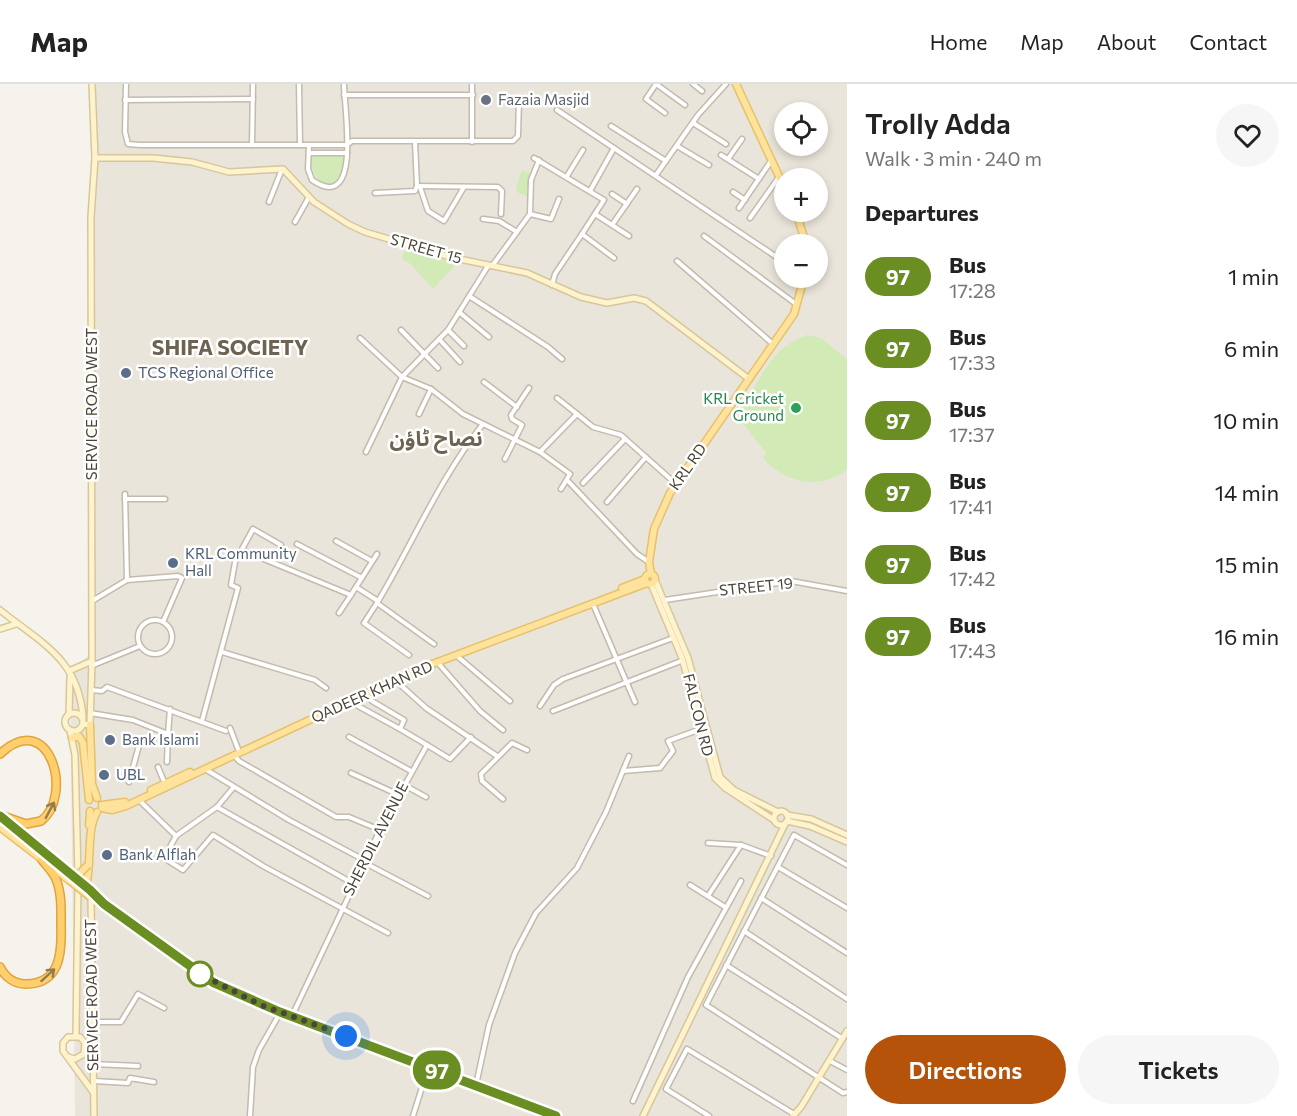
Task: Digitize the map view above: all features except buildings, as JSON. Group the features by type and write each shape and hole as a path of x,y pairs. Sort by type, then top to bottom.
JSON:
{"highway":[{"path":"0,754 19,741 38,742 45,748 52,761 56,785 55,802 42,821 26,824 0,815"},
{"path":"0,967 13,981 21,984 39,983 56,969 62,941 62,911 56,879 42,860"}],"main road":[{"path":"736,84 776,168"},
{"name":"KRL RD","path":"650,580 649,562 659,516 676,484 794,314 801,288"},
{"name":"QADEER KHAN RD","path":"98,809 124,803 437,662 650,580"},
{"name":"QADEER KHAN RD","path":"98,809 118,809 139,800 413,668 650,580"},
{"path":"71,877 80,873 88,865 98,809 98,798 92,784 85,722"},
{"path":"72,738 79,736 83,742 89,800 98,809"},
{"path":"89,800 98,798"},
{"path":"89,892 92,822 98,809"},
{"path":"0,815 104,904 214,983 280,1012 556,1116"},
{"path":"0,827 42,860 71,877 89,892"}],"street":[{"name":"SERVICE ROAD WEST","path":"85,722 90,713 91,690 91,217 95,158 92,84"},
{"path":"126,84 125,132 128,144 309,146 346,145 352,141 516,140 519,99"},
{"path":"252,145 253,84"},
{"path":"299,84 300,145"},
{"path":"309,146 309,169 312,180 325,187 336,186 343,180 347,165 344,84"},
{"path":"472,84 472,142"},
{"path":"665,113 646,99 655,84 685,105"},
{"path":"693,84 702,91"},
{"path":"656,175 693,123 726,84"},
{"path":"344,95 473,95"},
{"path":"125,100 253,99"},
{"path":"556,110 774,255"},
{"path":"693,123 726,144"},
{"path":"611,126 666,161"},
{"path":"728,159 742,139"},
{"path":"415,142 419,186 428,211 444,221 464,187"},
{"path":"677,146 709,165"},
{"path":"590,190 614,148"},
{"path":"567,176 583,150"},
{"path":"310,153 346,153"},
{"path":"721,155 759,179"},
{"path":"95,158 153,158 192,162 234,172 283,169 269,202"},
{"path":"534,158 604,200 555,274 552,286"},
{"path":"366,452 402,377 448,330 490,266 530,214 531,180 539,160"},
{"path":"739,208 772,160"},
{"name":"STREET 15","path":"283,169 309,197 340,219 365,232 490,266 527,273 570,294 607,303 628,299 646,301 749,379"},
{"path":"750,218 774,183"},
{"path":"419,186 501,188 501,214"},
{"path":"375,193 407,194 415,191 419,186"},
{"path":"612,225 637,189"},
{"path":"733,192 745,200"},
{"path":"612,194 627,204"},
{"path":"295,222 309,197"},
{"path":"530,214 551,219 559,199"},
{"path":"595,214 629,236"},
{"path":"483,219 499,221 517,232"},
{"path":"582,234 614,258"},
{"path":"704,236 797,304"},
{"path":"677,261 773,344"},
{"path":"469,296 548,347 562,359"},
{"path":"459,312 489,337"},
{"path":"401,330 438,368"},
{"path":"448,330 464,346"},
{"path":"360,338 402,377 431,389 463,414 540,452 570,474 568,481 561,489"},
{"path":"439,339 459,362"},
{"path":"484,382 517,407"},
{"path":"505,459 522,425 511,418 529,388"},
{"path":"419,414 431,389"},
{"path":"557,398 593,427 621,435 676,484"},
{"path":"540,452 577,414"},
{"path":"409,655 364,623 404,557 441,483 483,424"},
{"path":"583,483 625,439"},
{"path":"607,502 646,457"},
{"path":"568,481 637,554 649,562"},
{"path":"127,580 125,496 165,500"},
{"path":"201,721 238,588 231,585 231,578 242,550 253,529 281,545"},
{"path":"336,541 372,561"},
{"path":"297,544 362,578"},
{"path":"242,550 351,595"},
{"path":"339,613 377,554"},
{"path":"91,601 127,580 178,576 182,578 163,622"},
{"name":"FALCON RD","path":"650,580 665,600 688,658 720,777 734,790 778,812 787,819"},
{"name":"FALCON RD","path":"650,580 682,658 715,778 725,789 776,822"},
{"name":"STREET 19","path":"665,600 791,581 847,591"},
{"path":"356,587 434,644"},
{"path":"592,604 635,702"},
{"path":"0,610 50,647 71,672 85,722"},
{"path":"153,620 163,622 173,635 169,648 158,655 144,651 140,646 138,633 141,627 153,620"},
{"path":"0,629 18,624"},
{"path":"540,706 554,685 563,679 673,638"},
{"path":"71,672 140,646"},
{"path":"222,652 315,680 326,688"},
{"path":"456,655 510,701"},
{"path":"554,711 625,681 681,661"},
{"path":"437,662 480,711 503,730"},
{"path":"71,672 69,715 65,723 70,730 78,730 85,722"},
{"path":"395,680 426,708 497,756"},
{"path":"91,690 102,691 107,687 228,730 239,762 336,817 349,817 380,830"},
{"path":"366,693 372,701 404,720 400,729"},
{"path":"352,699 358,706 450,759 471,737"},
{"path":"167,762 170,709"},
{"path":"69,715 77,713 85,722"},
{"path":"90,713 133,720 168,734"},
{"name":"SERVICE ROAD WEST","path":"70,730 78,860 76,1035"},
{"path":"623,771 660,768 673,751 668,741 698,730"},
{"path":"349,737 411,771"},
{"path":"129,782 141,738 147,740"},
{"path":"502,800 480,778 497,756 513,742 527,750"},
{"name":"SHERDIL AVENUE","path":"291,1016 380,830 427,746"},
{"path":"476,1085 489,1025 514,953 536,913 577,868 606,812 629,756"},
{"path":"158,767 165,784"},
{"path":"205,769 232,788 428,896"},
{"path":"351,773 399,795"},
{"path":"404,785 426,796"},
{"path":"232,788 217,807 176,836 164,858 183,870 213,835 263,866 388,933"},
{"path":"139,800 176,836"},
{"path":"217,807 354,884"},
{"path":"778,812 776,822 782,834"},
{"path":"776,822 787,819 811,819 847,835"},
{"path":"643,1116 782,834 787,819"},
{"path":"787,819 847,842"},
{"path":"847,865 796,834 706,1005 843,1093 847,1092"},
{"path":"708,843 741,845 771,856"},
{"path":"708,896 741,845"},
{"path":"778,867 847,908"},
{"path":"633,1101 688,977 741,881"},
{"path":"690,885 725,907"},
{"name":"SERVICE ROAD WEST","path":"89,892 94,1116"},
{"path":"761,898 847,953"},
{"path":"744,931 847,999"},
{"path":"726,965 843,1039"},
{"path":"93,1022 121,1022 138,994 164,1008"},
{"path":"250,1116 253,1067 259,1050 280,1012"},
{"path":"709,1116 666,1089 687,1049 793,1115 847,1032"},
{"path":"86,1047 81,1057 75,1059 68,1057 63,1051 63,1043 68,1037 76,1035 83,1039 93,1062 138,1066"},
{"name":"SERVICE ROAD WEST","path":"68,1057 94,1092"},
{"path":"830,1061 847,1070"},
{"path":"413,1116 429,1067"},
{"path":"94,1081 128,1083 130,1077 154,1082"}],"shaded area":[{"path":"91,84 847,84 847,1116 75,1116 70,674 92,651"}],"green space":[{"path":"312,155 343,155 345,165 340,180 328,185 320,183 312,169"},
{"path":"522,170 531,174 528,197 517,192 516,187"},
{"path":"406,246 458,262 433,289 411,264 402,259"},
{"name":"KRL Cricket Ground","path":"807,335 821,338 847,359 847,470 836,477 814,482 792,478 772,467 763,458 766,453 739,418 758,380 774,358 783,348"}],"bus line":[{"name":"97","path":"0,816 104,904 214,983 261,1005 556,1116"}],"place":[{"name":"Fazaia Masjid","path":"486,100"},
{"name":"TCS Regional Office","path":"126,373"},
{"name":"KRL Cricket Ground","path":"796,408"},
{"name":"KRL Community Hall","path":"173,563"},
{"name":"Bank Islami","path":"110,740"},
{"name":"UBL","path":"104,775"},
{"name":"Bank Alflah","path":"107,855"}],"district":[{"name":"SHIFA SOCIETY","path":"230,348"},
{"name":"نصاح ٹاؤن","path":"436,439"}],"route":[{"path":"200,974 198,973 261,1005 346,1036"}]}
